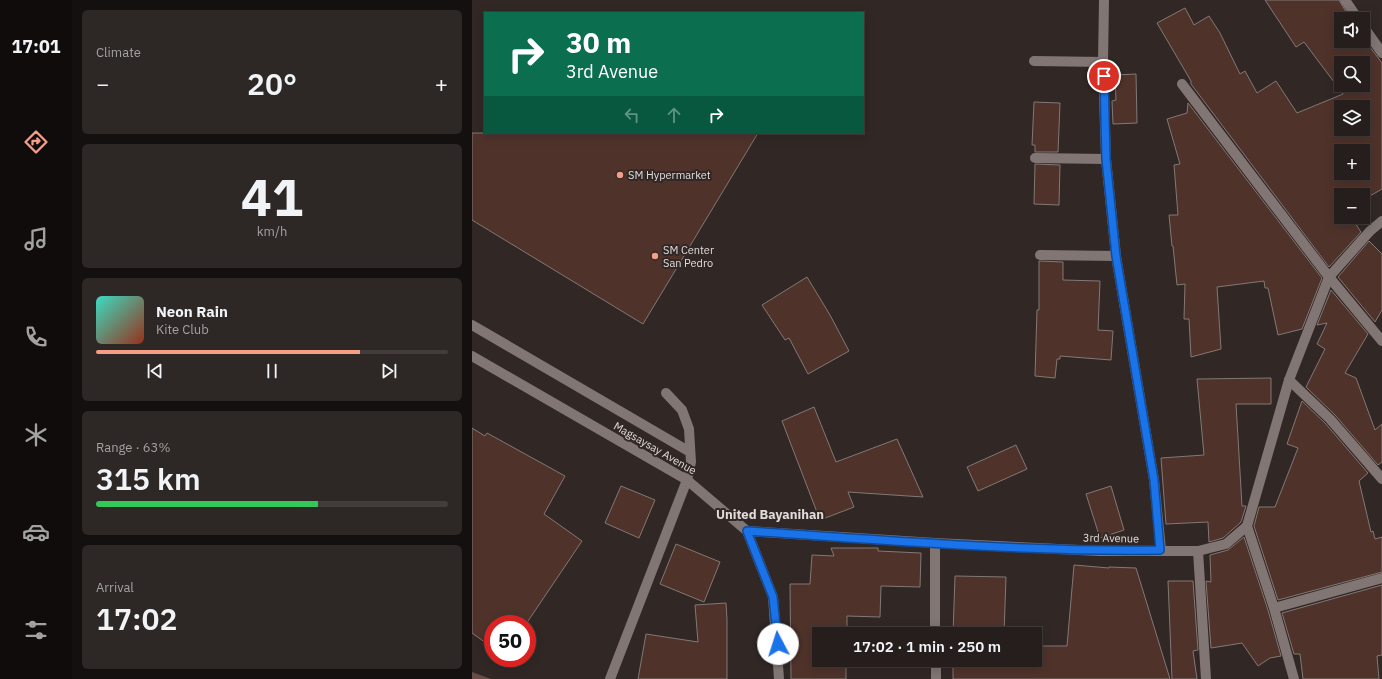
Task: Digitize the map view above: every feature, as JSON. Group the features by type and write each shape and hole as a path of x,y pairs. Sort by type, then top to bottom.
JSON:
{"street":[{"path":"1104,0 1103,62 1106,159 1116,256 1154,480 1160,550"},
{"path":"1345,0 1353,12"},
{"path":"1370,36 1382,53"},
{"path":"1034,61 1103,62"},
{"path":"1182,84 1329,277 1382,341"},
{"path":"1036,158 1106,159"},
{"path":"1294,679 1274,608 1247,526 1289,380 1329,277 1370,231 1382,221"},
{"path":"1040,255 1116,256"},
{"path":"472,325 690,452"},
{"name":"Magsaysay Avenue","path":"472,356 687,480 747,531 773,597 779,679"},
{"path":"1289,380 1330,419 1382,479"},
{"path":"610,679 687,480 691,462 689,429 682,410 666,393"},
{"name":"3rd Avenue","path":"747,531 935,543 1100,551 1198,551 1226,544 1247,526"},
{"path":"935,543 935,627"},
{"path":"1198,551 1206,679"},
{"path":"1274,608 1382,578"},
{"path":"936,667 936,679"}],"shaded area":[{"path":"472,672 491,679 472,679"}],"building":[{"path":"1265,0 1339,0 1346,12 1334,12 1334,48 1370,47 1382,63 1382,189 1370,196 1370,188 1334,188 1334,224 1356,224 1361,232 1329,267 1191,84 1191,81 1157,23 1185,8 1194,25 1209,16 1220,33 1240,74 1245,71 1257,93 1276,81 1297,113 1343,94 1342,92 1370,92 1370,56 1334,56 1334,82 1304,42 1296,47"},
{"path":"1136,74 1137,123 1113,124 1112,101 1116,100 1115,75"},
{"path":"1034,102 1060,103 1058,152 1035,152 1035,145 1032,145"},
{"path":"1188,103 1322,278 1302,329 1278,335 1268,288 1265,288 1264,281 1217,287 1221,349 1191,357 1189,319 1184,319 1185,284 1177,285 1169,215 1178,215 1174,165 1180,164 1167,119 1187,113"},
{"path":"472,133 757,134 643,324 472,220"},
{"path":"1035,164 1060,165 1059,205 1034,204"},
{"path":"1369,241 1382,254 1382,310 1375,322 1338,277"},
{"path":"1039,261 1063,262 1063,280 1100,281 1098,330 1113,331 1111,360 1060,356 1060,359 1057,359 1055,378 1035,376 1037,310 1039,310"},
{"path":"807,277 830,315 849,351 808,374 789,338 785,340 762,305"},
{"path":"1331,290 1368,334 1345,373 1356,378 1375,430 1382,424 1382,462 1378,465 1335,415 1306,387 1325,349 1317,344 1327,323 1317,325"},
{"path":"1271,378 1271,404 1236,404 1242,506 1246,506 1241,522 1223,538 1209,542 1208,522 1166,524 1161,458 1204,455 1197,379"},
{"path":"1302,401 1325,423 1368,473 1359,481 1371,532 1373,531 1375,539 1382,537 1382,572 1278,600 1254,526 1259,507 1275,507 1298,448 1287,444"},
{"path":"814,407 836,462 897,439 923,497 848,492 854,507 820,520 782,421"},
{"path":"472,428 485,436 487,433 565,476 544,514 582,541 532,615 484,615 484,642 472,633"},
{"path":"1016,445 1027,469 978,491 967,467"},
{"path":"621,486 655,500 639,538 605,523"},
{"path":"1111,486 1124,530 1100,538 1086,494"},
{"path":"1244,537 1268,610 1281,656 1270,658 1258,666 1242,643 1211,648 1206,581 1211,582 1210,555 1228,550"},
{"path":"676,544 720,562 704,602 660,584"},
{"path":"831,548 878,548 878,551 921,553 920,587 881,586 880,617 847,616 847,627 812,627 812,667 846,667 846,679 791,679 790,584 810,584 812,555 834,556"},
{"path":"1074,565 1109,568 1136,568 1170,679 953,679 953,667 1042,667 1042,646 1067,646"},
{"path":"955,576 1006,577 1004,627 953,627"},
{"path":"1168,581 1193,581 1198,650 1193,651 1197,679 1172,679"},
{"path":"1382,585 1382,655 1377,656 1379,679 1303,679 1300,654 1294,654 1282,613"},
{"path":"726,603 727,679 638,679 646,634 698,642 695,605"}],"place":[{"name":"SM Hypermarket","path":"620,175"},
{"name":"SM Center San Pedro","path":"655,256"}],"district":[{"name":"United Bayanihan","path":"770,514"}],"route":[{"path":"778,644 773,597 747,531 1055,549 1100,551 1160,550 1154,480 1116,256 1106,159 1104,76"}]}
